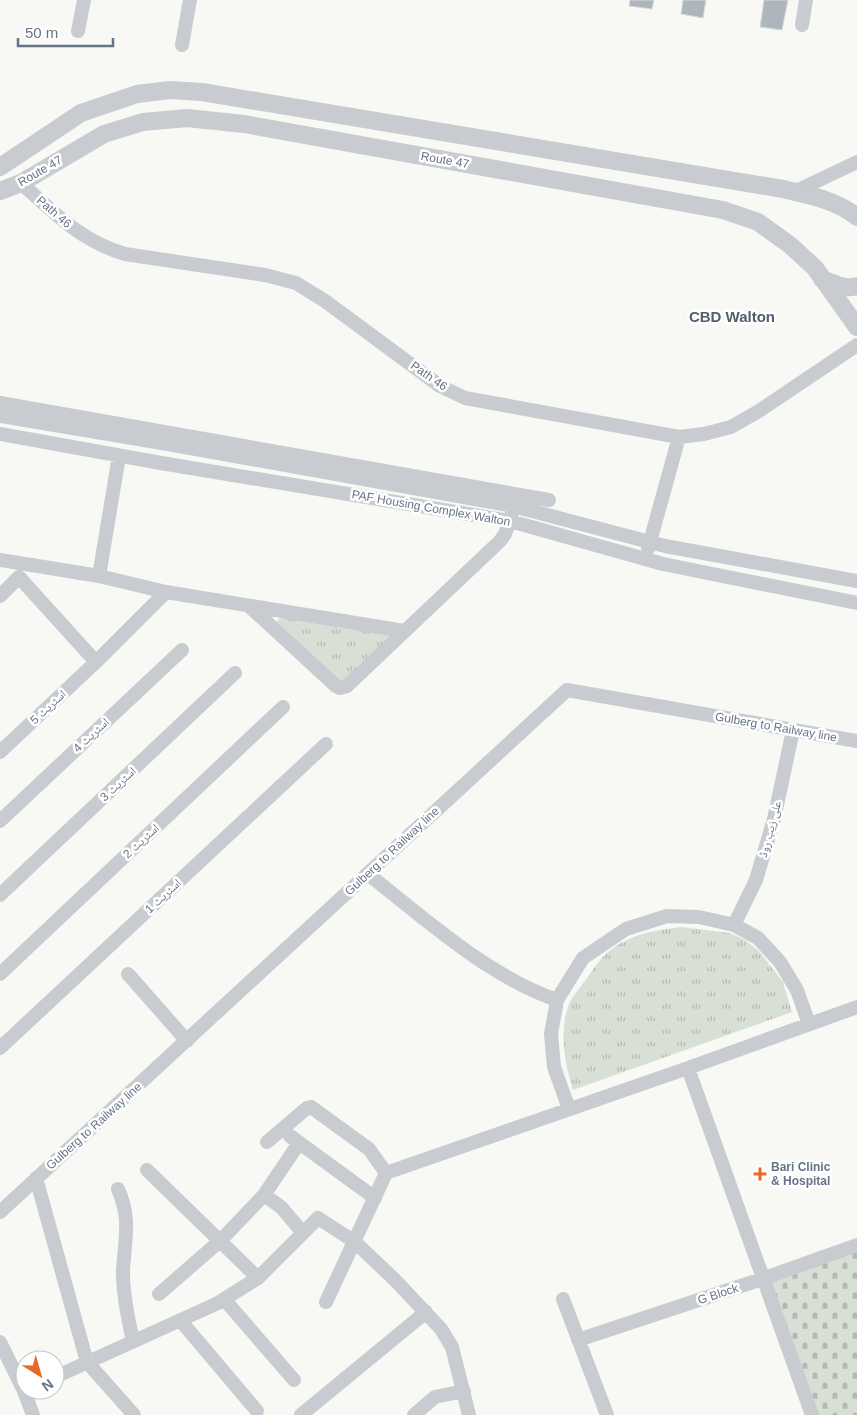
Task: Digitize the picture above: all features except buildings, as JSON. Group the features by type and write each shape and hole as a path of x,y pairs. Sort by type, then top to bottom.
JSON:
{"street":[{"path":"78,31 84,0"},
{"path":"182,45 190,0"},
{"path":"802,25 806,0"},
{"name":"Route 47","path":"0,167 82,113 137,94 170,90 202,92 816,196 851,212 857,217"},
{"name":"Route 47","path":"0,191 21,183 104,134 144,122 187,118 244,124 722,210 758,222 790,246 815,268 857,327"},
{"path":"794,192 857,162"},
{"name":"Path 46","path":"21,183 60,219 84,237 106,248 125,254 265,275 296,283 325,301 440,386 465,398 679,437 704,434 731,427 759,411 857,345"},
{"path":"822,279 842,286 857,286"},
{"path":"0,403 514,500 549,500"},
{"name":"PAF Housing Complex Walton","path":"0,416 514,500 650,543 857,581"},
{"name":"PAF Housing Complex Walton","path":"0,434 119,456 510,521 663,564 857,603"},
{"path":"644,559 679,437"},
{"path":"99,576 119,456"},
{"path":"249,606 340,688 347,686 500,541 510,521 514,500"},
{"path":"0,560 21,570 99,576 166,592 404,631"},
{"path":"0,596 21,570"},
{"path":"21,570 96,662"},
{"name":"اسٹریٹ 5","path":"0,752 96,662 166,592"},
{"name":"اسٹریٹ 4","path":"0,821 182,650"},
{"name":"اسٹریٹ 3","path":"0,895 235,673"},
{"name":"Gulberg to Railway line","path":"0,1212 567,690 857,741"},
{"name":"اسٹریٹ 2","path":"0,974 283,708"},
{"name":"علی زیب روڈ","path":"734,925 756,880 774,819 793,730"},
{"name":"اسٹریٹ 1","path":"0,1048 326,744"},
{"path":"368,874 450,938 491,967 533,992 557,1000"},
{"path":"568,1109 554,1067 551,1034 557,1000 583,958 626,929 667,916 699,917 734,925 758,938 780,962 797,990 809,1024"},
{"path":"128,974 187,1041"},
{"path":"326,1302 386,1173 857,1007"},
{"path":"688,1068 812,1415"},
{"path":"267,1142 307,1108 312,1108 369,1149 386,1173"},
{"path":"159,1294 220,1241 264,1195 294,1139 375,1198"},
{"path":"147,1170 258,1278"},
{"path":"36,1178 87,1362 134,1415"},
{"path":"118,1189 123,1201 128,1233 123,1273 126,1309 133,1342"},
{"path":"264,1195 281,1207 303,1233"},
{"path":"65,1372 224,1299 258,1278 318,1218 355,1242 441,1328 452,1347 469,1415"},
{"name":"G Block","path":"578,1340 857,1246"},
{"path":"224,1299 294,1380"},
{"path":"563,1299 607,1415"},
{"path":"301,1415 426,1312"},
{"path":"180,1320 256,1411"},
{"path":"0,1342 15,1371"},
{"path":"414,1415 435,1397 464,1391"},
{"path":"28,1400 33,1415"}],"green space":[{"path":"282,615 394,635 342,683 274,625"},
{"path":"681,927 730,933 745,940 759,951 783,982 792,1012 573,1090 564,1049 565,1017 569,1003 602,959 619,944 636,936"},
{"path":"857,1245 857,1415 812,1415 762,1279"}],"place":[{"name":"Bari Clinic & Hospital","path":"760,1174"}],"district":[{"name":"CBD Walton","path":"732,316"}]}
